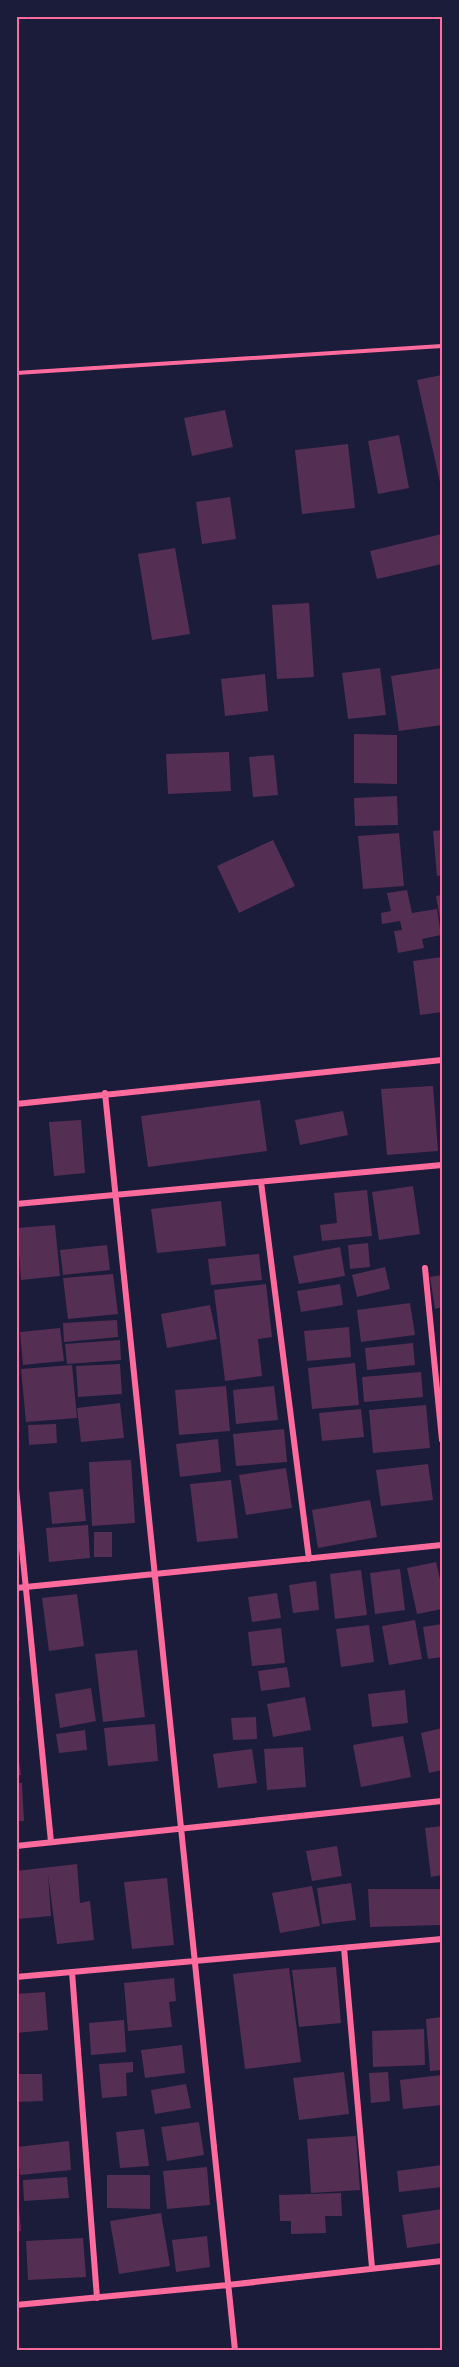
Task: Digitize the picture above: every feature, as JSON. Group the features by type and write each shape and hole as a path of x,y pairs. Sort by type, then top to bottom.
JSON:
{"street":[{"path":"16,1104 442,1060"},
{"path":"105,1093 235,2350"},
{"path":"16,1204 442,1166"},
{"path":"261,1182 309,1559"},
{"path":"425,1268 442,1440"},
{"path":"16,1488 51,1842"},
{"path":"16,1588 442,1545"},
{"path":"16,1846 442,1801"},
{"path":"16,1977 442,1939"},
{"path":"344,1948 372,2268"},
{"path":"72,1972 97,2298"},
{"path":"16,2305 228,2285 442,2261"}],"path":[{"path":"16,373 442,345"}],"building":[{"path":"442,375 442,491 417,380"},
{"path":"225,410 233,447 192,456 184,418"},
{"path":"399,435 409,488 378,494 368,441"},
{"path":"348,444 355,508 302,514 295,450"},
{"path":"230,497 236,539 202,544 196,502"},
{"path":"442,534 442,564 377,579 370,551"},
{"path":"175,548 190,634 152,640 138,554"},
{"path":"309,603 314,677 277,679 272,605"},
{"path":"380,668 386,715 348,719 342,673"},
{"path":"442,668 442,725 399,731 391,676"},
{"path":"265,674 268,711 225,716 221,679"},
{"path":"354,734 397,735 397,784 354,783"},
{"path":"229,752 231,791 168,794 166,754"},
{"path":"274,755 278,795 253,797 249,757"},
{"path":"397,796 398,825 355,826 354,798"},
{"path":"442,830 442,875 437,876 433,831"},
{"path":"399,833 404,886 363,889 358,836"},
{"path":"273,840 295,886 239,913 217,866"},
{"path":"407,890 412,913 437,909 441,935 422,939 424,948 398,953 394,931 402,930 400,921 382,924 381,913 391,911 387,893"},
{"path":"442,895 442,925 441,925 436,896"},
{"path":"442,957 442,1012 420,1015 413,961"},
{"path":"433,1086 438,1151 387,1155 381,1089"},
{"path":"260,1100 267,1151 148,1167 141,1116"},
{"path":"343,1111 348,1135 300,1145 295,1120"},
{"path":"81,1120 85,1173 54,1176 49,1122"},
{"path":"413,1186 420,1234 379,1240 372,1192"},
{"path":"367,1190 372,1236 322,1241 320,1225 337,1223 334,1193"},
{"path":"221,1201 226,1246 157,1253 151,1209"},
{"path":"55,1225 60,1276 21,1280 17,1228"},
{"path":"368,1243 370,1267 350,1269 348,1245"},
{"path":"107,1245 110,1270 63,1275 60,1250"},
{"path":"340,1247 345,1276 299,1284 293,1256"},
{"path":"259,1254 262,1280 211,1285 208,1259"},
{"path":"385,1267 390,1289 357,1297 352,1275"},
{"path":"113,1274 118,1314 68,1319 63,1278"},
{"path":"442,1275 442,1307 435,1309 430,1277"},
{"path":"266,1284 272,1337 258,1339 262,1376 225,1381 214,1290"},
{"path":"340,1284 343,1305 301,1312 297,1291"},
{"path":"410,1303 415,1335 361,1342 357,1310"},
{"path":"210,1305 217,1339 167,1348 161,1314"},
{"path":"117,1320 118,1337 64,1342 63,1323"},
{"path":"349,1327 351,1357 307,1361 304,1331"},
{"path":"60,1328 64,1361 23,1365 20,1332"},
{"path":"120,1340 121,1360 67,1364 65,1344"},
{"path":"413,1343 415,1365 367,1370 365,1348"},
{"path":"355,1363 359,1405 312,1409 308,1368"},
{"path":"120,1364 122,1394 78,1397 76,1366"},
{"path":"72,1365 77,1418 26,1422 21,1369"},
{"path":"421,1372 423,1397 364,1402 362,1377"},
{"path":"226,1386 230,1431 179,1435 175,1390"},
{"path":"274,1386 278,1420 236,1424 233,1390"},
{"path":"120,1403 124,1438 81,1442 77,1408"},
{"path":"426,1405 430,1448 373,1453 369,1410"},
{"path":"361,1409 364,1437 322,1441 319,1413"},
{"path":"56,1424 57,1443 29,1445 28,1425"},
{"path":"284,1429 287,1462 236,1466 233,1434"},
{"path":"218,1439 221,1472 180,1477 176,1444"},
{"path":"131,1460 135,1523 92,1526 89,1462"},
{"path":"428,1464 433,1500 381,1506 376,1470"},
{"path":"286,1468 292,1508 246,1515 239,1475"},
{"path":"231,1480 238,1538 197,1542 190,1484"},
{"path":"83,1489 86,1521 52,1524 49,1492"},
{"path":"370,1500 377,1537 318,1548 312,1510"},
{"path":"88,1525 90,1558 49,1562 46,1528"},
{"path":"94,1532 112,1532 112,1557 94,1557"},
{"path":"436,1562 442,1588 442,1609 417,1614 407,1568"},
{"path":"400,1569 405,1610 375,1614 370,1573"},
{"path":"361,1570 367,1615 335,1619 330,1574"},
{"path":"316,1581 319,1610 293,1613 289,1585"},
{"path":"277,1593 281,1618 252,1622 248,1597"},
{"path":"77,1594 84,1646 49,1651 42,1598"},
{"path":"415,1620 422,1659 389,1665 382,1626"},
{"path":"442,1624 442,1657 428,1659 423,1627"},
{"path":"369,1625 374,1662 341,1667 336,1629"},
{"path":"281,1628 285,1663 252,1666 248,1632"},
{"path":"137,1650 145,1717 103,1722 95,1654"},
{"path":"287,1667 290,1687 261,1691 258,1671"},
{"path":"16,1677 20,1700 16,1700"},
{"path":"91,1688 96,1721 60,1728 55,1694"},
{"path":"405,1690 408,1723 372,1727 368,1694"},
{"path":"305,1697 311,1730 273,1737 267,1704"},
{"path":"256,1717 257,1739 233,1740 231,1718"},
{"path":"155,1724 158,1761 108,1766 104,1728"},
{"path":"442,1728 442,1770 429,1773 421,1733"},
{"path":"85,1730 87,1750 59,1753 56,1734"},
{"path":"403,1736 411,1777 361,1787 353,1745"},
{"path":"16,1739 21,1775 16,1776"},
{"path":"303,1747 306,1787 267,1790 264,1749"},
{"path":"252,1749 257,1783 218,1788 213,1754"},
{"path":"16,1783 22,1783 24,1821 16,1821"},
{"path":"442,1826 442,1875 431,1877 425,1828"},
{"path":"337,1846 342,1876 312,1881 306,1851"},
{"path":"77,1864 80,1903 90,1901 94,1940 57,1944 48,1874 51,1916 17,1919 16,1871"},
{"path":"167,1878 174,1945 132,1949 124,1882"},
{"path":"351,1883 356,1920 322,1924 317,1888"},
{"path":"312,1886 320,1926 280,1933 272,1893"},
{"path":"368,1889 442,1889 440,1925 370,1927"},
{"path":"336,1967 341,2023 299,2027 292,1970"},
{"path":"289,1968 301,2062 245,2069 233,1974"},
{"path":"174,1978 176,2001 169,2002 172,2027 128,2031 124,1983"},
{"path":"45,1992 48,2030 16,2033 16,1994"},
{"path":"442,2017 442,2070 430,2071 426,2019"},
{"path":"124,2020 126,2052 91,2055 89,2023"},
{"path":"424,2029 425,2065 373,2067 372,2031"},
{"path":"182,2045 185,2073 145,2078 141,2050"},
{"path":"133,2062 133,2072 126,2073 127,2096 102,2098 99,2064"},
{"path":"344,2072 349,2114 299,2120 293,2078"},
{"path":"388,2072 390,2101 371,2103 369,2073"},
{"path":"16,2074 42,2074 43,2101 16,2102"},
{"path":"441,2075 442,2105 403,2109 400,2080"},
{"path":"186,2084 191,2108 155,2114 151,2090"},
{"path":"199,2122 204,2155 167,2161 161,2127"},
{"path":"144,2129 149,2166 120,2168 116,2132"},
{"path":"356,2136 360,2190 311,2193 307,2139"},
{"path":"69,2141 71,2170 20,2175 17,2147"},
{"path":"442,2165 442,2187 399,2192 397,2171"},
{"path":"207,2167 210,2205 167,2209 163,2171"},
{"path":"107,2175 150,2175 150,2209 107,2208"},
{"path":"67,2177 69,2198 24,2201 23,2180"},
{"path":"341,2193 342,2216 325,2216 326,2233 291,2234 291,2221 280,2221 279,2195"},
{"path":"16,2207 19,2207 21,2231 16,2232"},
{"path":"442,2209 442,2243 407,2248 402,2215"},
{"path":"161,2213 170,2266 119,2274 110,2221"},
{"path":"207,2236 210,2267 176,2272 172,2240"},
{"path":"83,2238 86,2277 28,2280 26,2241"}]}
